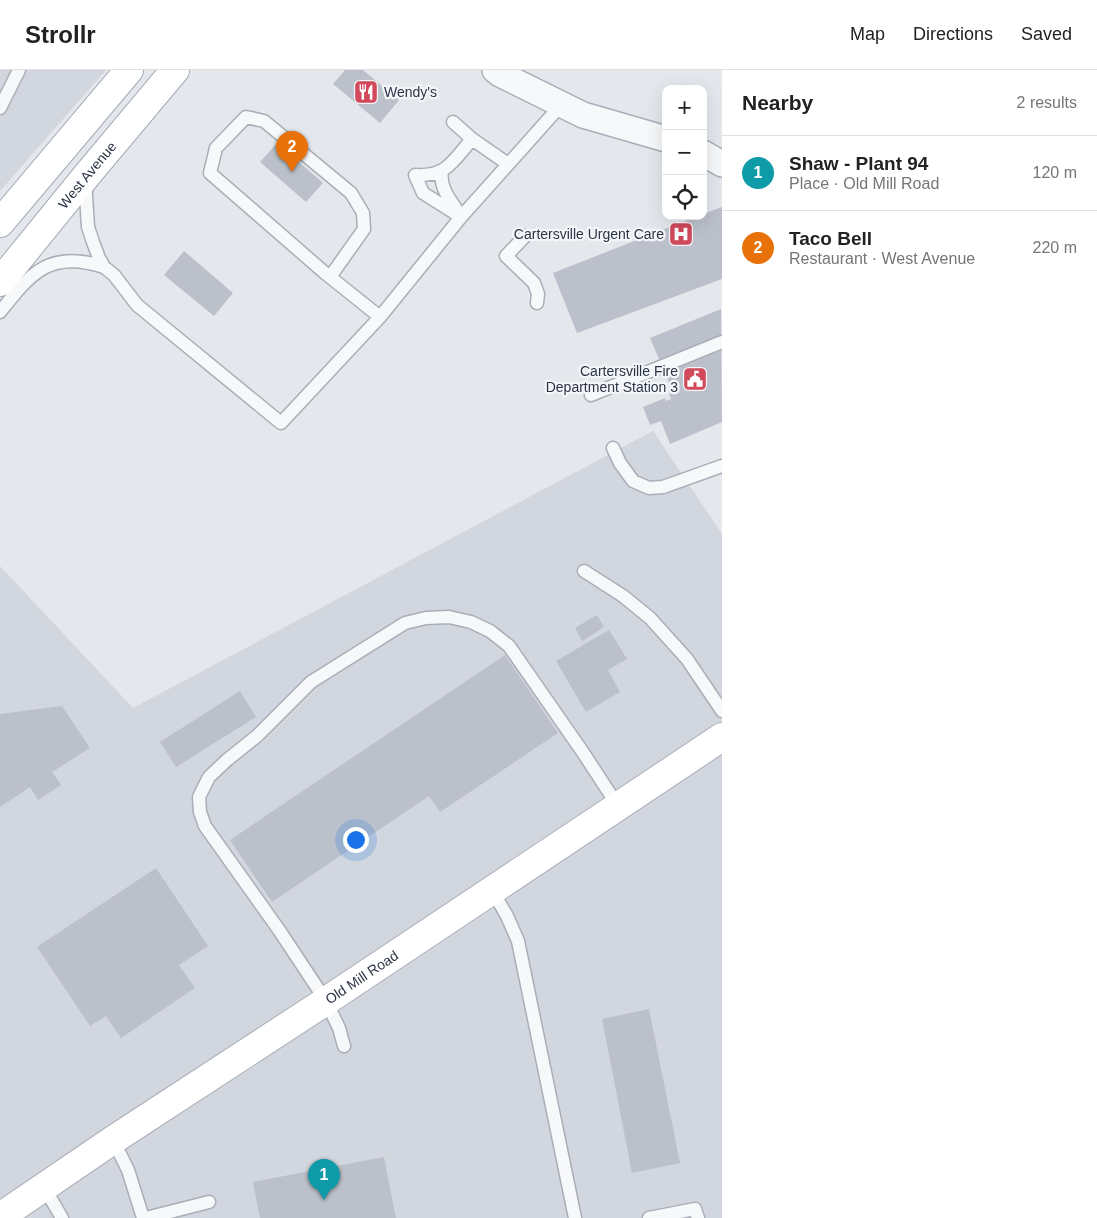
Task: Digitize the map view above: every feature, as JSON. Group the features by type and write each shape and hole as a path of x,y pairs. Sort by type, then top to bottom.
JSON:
{"street":[{"path":"0,223 129,70"},
{"name":"West Avenue","path":"0,282 175,70"},
{"path":"495,70 583,115 662,138"},
{"path":"528,70 562,104"},
{"path":"707,155 722,164"},
{"name":"Old Mill Road","path":"0,1217 722,737"}],"lane":[{"path":"0,108 19,70"},
{"path":"0,312 22,285 44,267 60,262 77,261 91,262 104,267 114,275 137,305 281,423 380,317 461,217 562,104"},
{"path":"330,277 364,229 363,214 351,192 264,121 246,117 216,148 210,173 330,277 380,317"},
{"path":"452,122 472,139 508,164"},
{"path":"461,217 423,193 415,175 425,176 447,168 472,139"},
{"path":"442,171 444,191 461,217"},
{"path":"87,175 88,227 104,267"},
{"path":"525,236 506,256 534,283 538,294 537,303"},
{"path":"591,395 722,342"},
{"path":"613,448 620,463 633,481 649,488 663,487 722,466"},
{"path":"584,571 623,596 650,618 688,659 722,711"},
{"path":"344,1046 339,1028 326,1001 279,930 205,826 200,812 199,797 209,777 257,736 311,682 405,623 426,618 449,618 471,622 490,631 509,646 618,806"},
{"path":"492,890 508,916 518,941 575,1218"},
{"path":"114,1140 128,1170 144,1218 209,1202"},
{"path":"44,1188 62,1218"},
{"path":"648,1218 695,1209 698,1218"}],"shaded area":[{"path":"0,70 106,70 0,191"},
{"path":"653,431 722,534 722,1218 0,1218 0,566 133,708"}],"building":[{"name":"Wendy's","path":"345,70 363,70 399,100 380,123 333,84"},
{"path":"277,143 323,183 306,202 260,162"},
{"path":"722,207 722,279 577,333 553,273 688,220 707,220 707,213"},
{"path":"184,251 233,293 214,316 164,275"},
{"name":"Cartersville Fire Department Station 3","path":"721,309 722,422 670,444 661,421 650,425 643,407 665,398 666,401 671,399 669,394 673,392 650,338"},
{"path":"597,615 604,627 582,641 575,628"},
{"path":"609,630 627,659 608,670 620,692 586,712 556,661"},
{"path":"505,655 558,733 440,812 429,796 272,902 230,840"},
{"path":"240,691 256,717 176,767 160,742"},
{"path":"62,706 90,748 52,772 61,785 38,800 30,787 0,807 0,714"},
{"path":"156,868 208,946 179,965 195,988 121,1038 106,1016 90,1026 37,947"},
{"path":"649,1009 680,1163 632,1173 602,1019"},
{"path":"384,1157 396,1218 260,1218 253,1182"}],"place":[{"name":"Wendy's","path":"366,92"},
{"name":"Taco Bell","path":"292,172"},
{"name":"Cartersville Urgent Care","path":"681,234"},
{"name":"Cartersville Fire Department Station 3","path":"695,379"},
{"name":"Shaw - Plant 94","path":"324,1200"}]}
